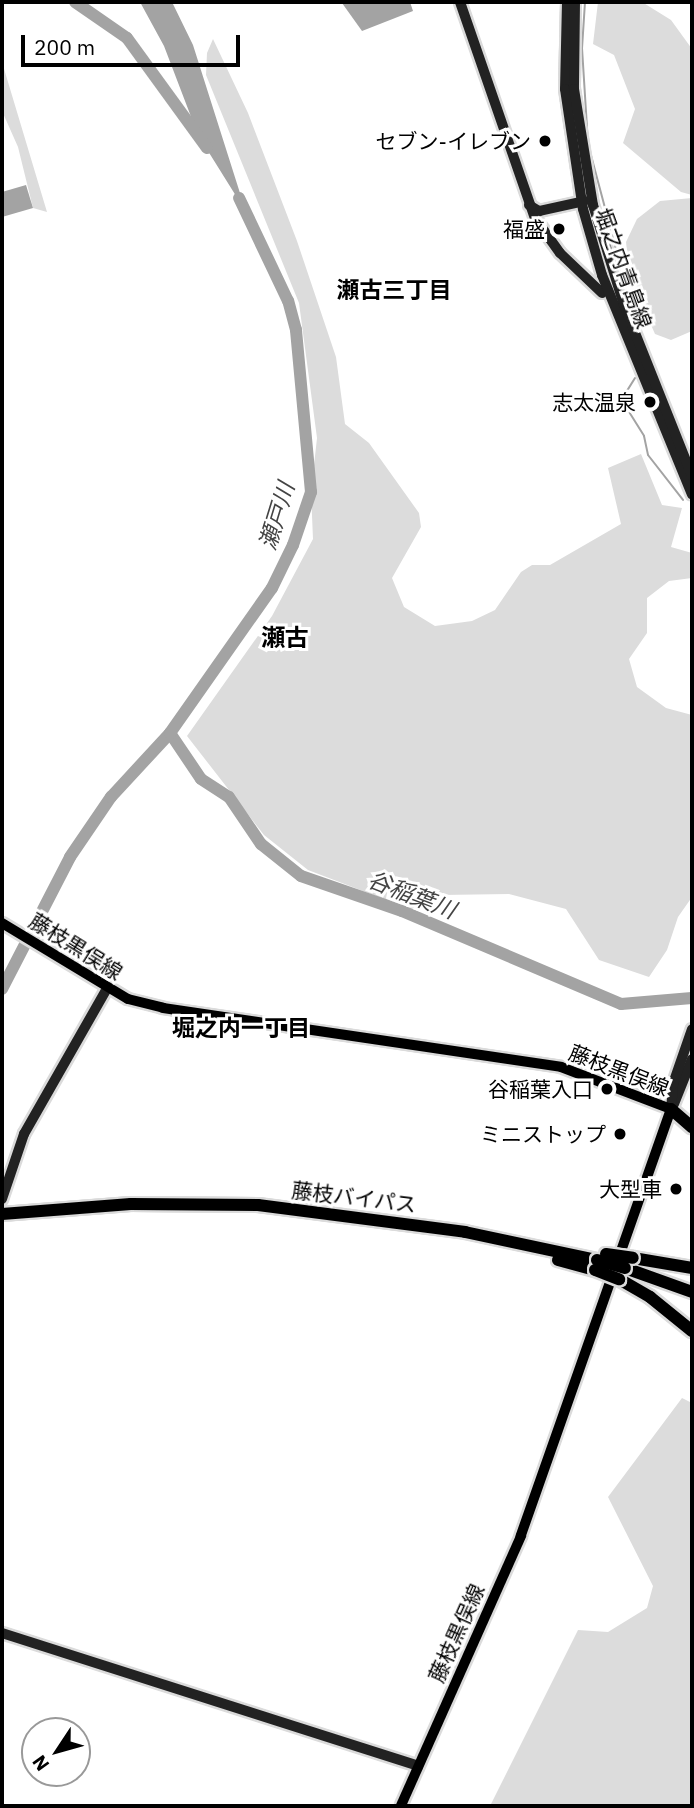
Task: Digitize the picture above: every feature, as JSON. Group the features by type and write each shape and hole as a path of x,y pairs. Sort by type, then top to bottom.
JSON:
{"highway":[{"path":"671,1109 692,1116"},
{"path":"671,1109 692,1127"},
{"name":"藤枝バイパス","path":"8,1213 166,1203 339,1212 465,1232 599,1262 692,1292"},
{"path":"626,1269 692,1268"},
{"path":"626,1269 650,1297 692,1331"}],"main road":[{"path":"460,2 528,204 560,253 602,293"},
{"name":"堀之内青島線","path":"567,2 565,89 581,202 602,275 692,494"},
{"name":"堀之内青島線","path":"575,2 574,89 592,200 624,305 692,476"},
{"path":"528,204 539,211 592,200"},
{"name":"藤枝黒俣線","path":"4,924 106,990 163,1008 561,1067 671,1109 521,1536 401,1806"},
{"path":"2,1199 24,1134 106,990"},
{"path":"671,1109 673,1084 692,1029"},
{"path":"671,1109 692,1059"},
{"path":"2,1633 418,1766"}],"shaded area":[{"path":"140,2 172,2 193,45 246,212 198,135 164,46"},
{"path":"410,2 413,11 362,31 342,3"},
{"path":"598,2 642,2 671,20 692,49 692,195 681,192 623,143 635,109 614,55 593,44"},
{"path":"213,39 248,113 297,241 336,357 345,424 369,443 419,513 421,527 392,578 404,607 435,626 472,621 495,610 521,572 532,565 550,565 621,524 608,468 641,454 662,505 682,508 671,547 692,553 692,578 669,581 647,598 647,633 629,659 637,687 666,708 692,715 692,897 678,917 667,950 649,977 599,960 566,909 509,894 441,895 427,906 410,909 308,870 264,835 187,736 272,616 313,539 311,492 317,438 299,303 206,75 207,53"},
{"path":"2,62 47,212 33,208 18,147 2,111"},
{"path":"26,185 33,208 2,217 2,192"},
{"path":"692,198 692,331 671,340 655,334 630,277 626,242 637,219 660,201"},
{"path":"682,1398 692,1403 692,1806 490,1806 578,1630 608,1632 647,1608 653,1586 608,1497"}],"waterway":[{"name":"瀬戸川","path":"75,2 127,38 207,148"},
{"path":"585,2 582,48 588,144 621,268"},
{"name":"瀬戸川","path":"2,989 70,857 111,797 170,733 272,588 293,545 311,492 296,330 288,301 239,198"},
{"path":"635,378 625,394 626,407 644,436 648,455 683,500"},
{"name":"谷稲葉川","path":"170,733 201,779 229,797 261,844 301,876 402,911 621,1004 692,998"}],"place":[{"name":"セブン-イレブン","path":"545,141"},
{"name":"福盛","path":"559,229"},
{"name":"志太温泉","path":"650,402"},
{"name":"谷稲葉入口","path":"607,1089"},
{"name":"ミニストップ","path":"620,1134"},
{"name":"大型車","path":"676,1189"}],"district":[{"name":"瀬古三丁目","path":"394,289"},
{"name":"瀬古","path":"285,638"},
{"name":"堀之内一丁目","path":"241,1027"}]}
